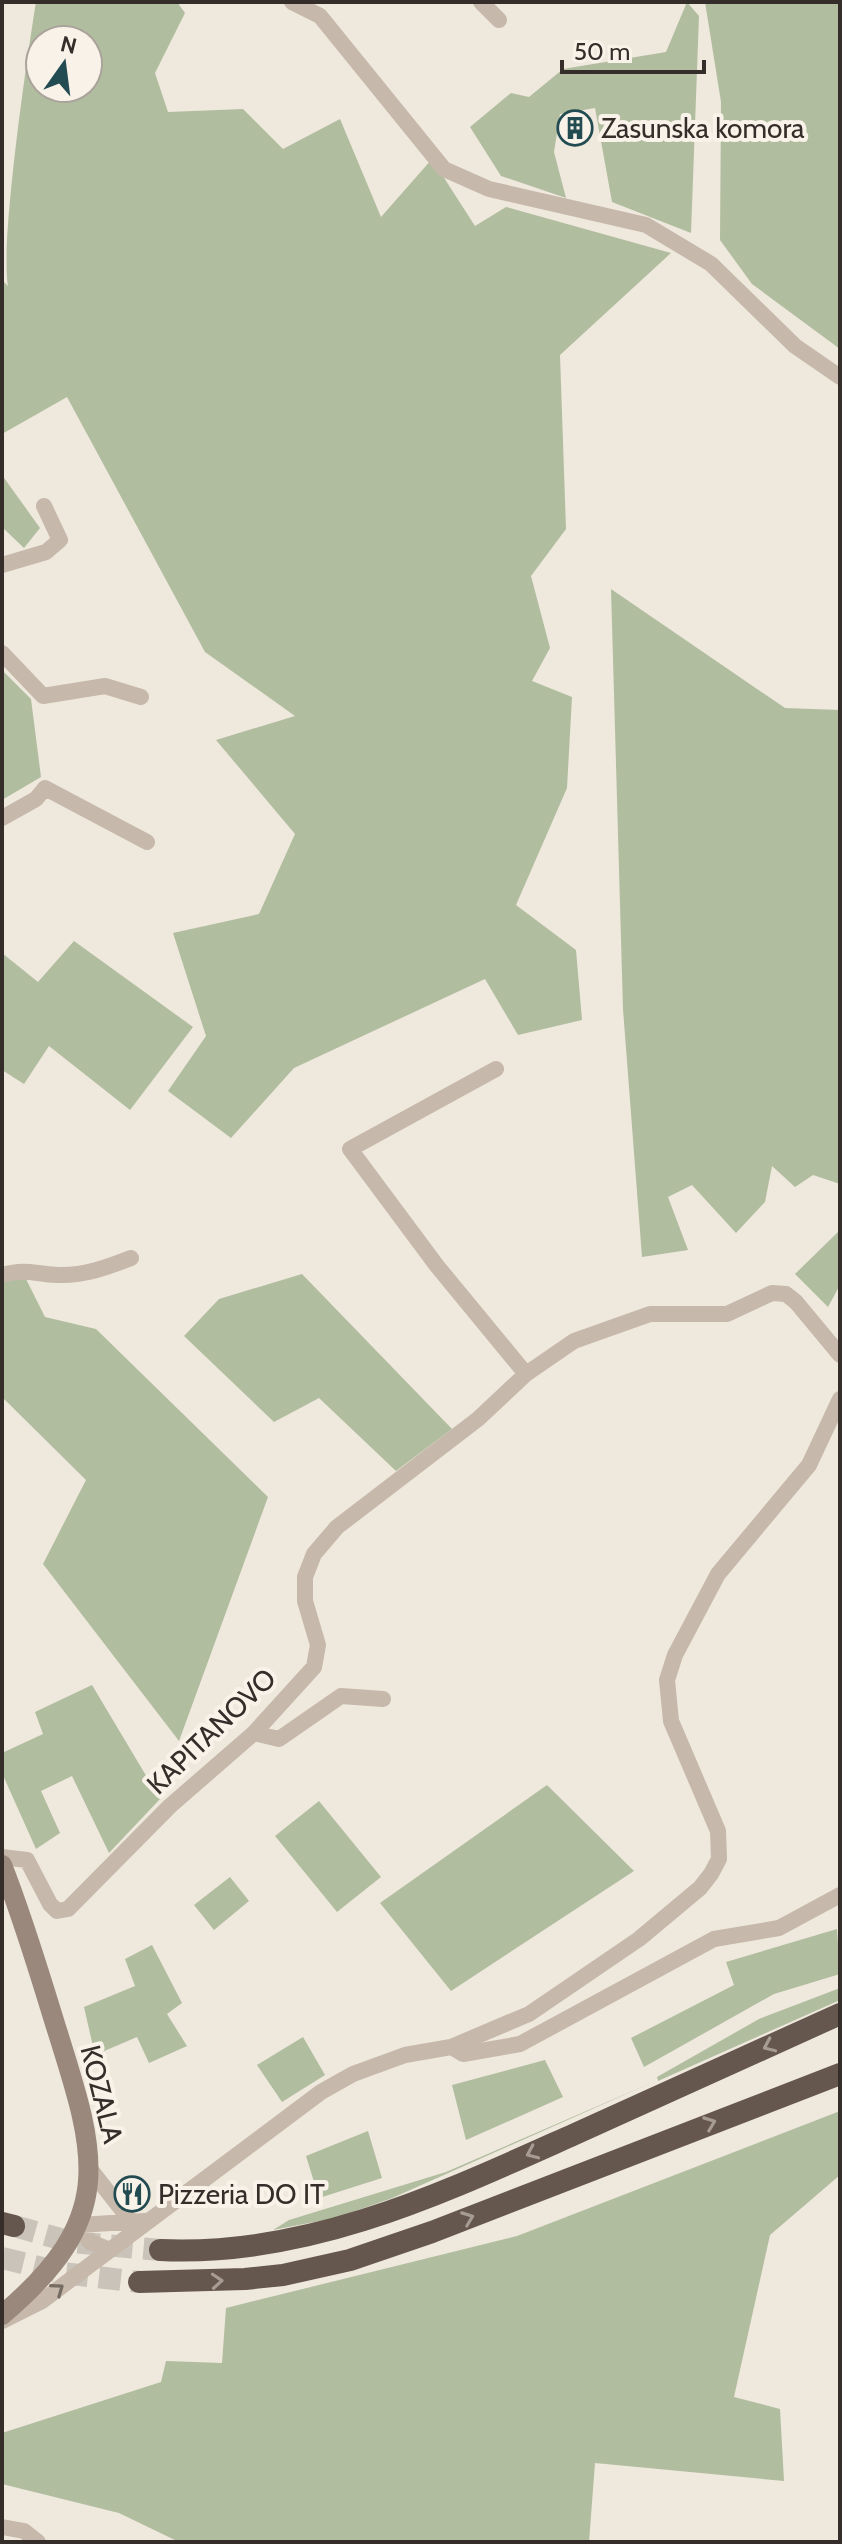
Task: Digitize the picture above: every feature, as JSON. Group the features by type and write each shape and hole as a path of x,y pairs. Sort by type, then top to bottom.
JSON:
{"highway":[{"path":"160,2250 214,2250 269,2244 352,2226 472,2180 840,2014"},
{"path":"139,2282 245,2279 283,2275 350,2260 840,2074"}],"main road":[{"name":"KOZALA","path":"2,1865 21,1913 83,2111 90,2169 78,2225 56,2261 2,2318"}],"street":[{"path":"292,2 320,16 438,162 451,172 489,189 646,225 711,264 795,346 840,377"},
{"path":"481,2 499,20"},
{"path":"2,565 46,552 60,540 44,506"},
{"path":"2,653 43,696 105,686 141,697"},
{"path":"2,818 36,799 45,788 147,842"},
{"path":"496,1069 350,1149 437,1266 526,1374"},
{"path":"2,1275 26,1269 57,1275 81,1274 131,1258"},
{"name":"KAPITANOVO","path":"2,1857 27,1860 50,1904 57,1911 68,1909 170,1806 254,1733 314,1667 318,1645 305,1589 314,1554 337,1527 478,1419 526,1374 574,1341 650,1314 727,1314 772,1293 786,1294 796,1302 840,1355"},
{"path":"2,2318 42,2301 110,2250 137,2221 321,2092 353,2074 405,2055 451,2047 529,2014 639,1939 700,1888 719,1859 718,1831 671,1721 667,1680 675,1655 718,1574 809,1465 840,1399"},
{"path":"254,1733 279,1739 341,1696 383,1699"},
{"path":"451,2047 463,2054 520,2044 714,1939 779,1928 840,1895"},
{"path":"90,2169 137,2221"},
{"path":"78,2225 137,2221"},
{"path":"78,2225 90,2242 110,2250"},
{"path":"2,2527 24,2531 38,2542"}],"green space":[{"path":"36,2 177,2 185,13 155,73 168,112 243,109 283,149 340,119 381,217 432,159 475,226 506,207 671,253 560,355 566,529 531,576 550,648 532,681 572,697 567,788 516,905 576,950 582,1020 518,1035 485,979 294,1068 231,1138 168,1091 206,1036 173,933 259,914 295,834 216,740 295,716 205,652 67,397 2,434 2,280 8,286 11,192 24,84 24,104 104,104 104,24 33,24"},
{"path":"687,2 699,16 691,233 612,202 595,108 560,114 554,152 566,198 501,176 470,127 511,93 529,97 563,69 666,52"},
{"path":"705,2 840,2 840,349 752,284 720,240 721,102"},
{"path":"2,475 40,528 24,548 2,527"},
{"path":"611,589 785,708 840,710 840,1184 813,1175 795,1187 772,1166 765,1202 736,1233 692,1185 668,1197 688,1250 642,1257 623,1009"},
{"path":"2,670 31,699 41,777 2,800"},
{"path":"74,941 193,1027 130,1110 49,1046 24,1084 2,1070 2,953 38,982"},
{"path":"840,1230 840,1285 828,1307 795,1274"},
{"path":"302,1274 452,1429 396,1471 319,1398 274,1422 184,1336 219,1299"},
{"path":"24,1275 45,1317 96,1329 268,1497 179,1741 43,1564 86,1480 2,1397 2,1281"},
{"path":"92,1685 160,1799 109,1853 72,1776 41,1791 60,1833 36,1849 2,1773 2,1753 43,1734 35,1712"},
{"path":"547,1785 634,1871 451,1991 380,1903"},
{"path":"319,1801 381,1877 337,1912 275,1836"},
{"path":"230,1877 249,1901 214,1930 194,1905"},
{"path":"837,1929 840,1974 774,1994 644,2067 631,2038 734,1985 726,1962"},
{"path":"152,1945 182,2003 167,2014 187,2046 149,2063 137,2037 95,2055 84,2007 135,1986 125,1959"},
{"path":"840,1988 840,2000 658,2081 657,2077 759,2019"},
{"path":"303,2037 325,2075 282,2102 257,2065"},
{"path":"545,2060 563,2097 466,2140 452,2085"},
{"path":"653,2082 390,2199 335,2218 273,2230 289,2220 446,2172"},
{"path":"840,2111 840,2175 770,2235 734,2397 780,2409 784,2481 595,2463 589,2542 179,2542 119,2513 2,2484 2,2433 161,2382 166,2361 222,2363 226,2308 517,2236"},
{"path":"368,2131 382,2178 319,2198 306,2156"}],"tunnel":[{"path":"14,2226 71,2242 160,2250"},
{"path":"2,2258 63,2273 139,2282"}],"place":[{"name":"Zasunska komora","path":"575,128"},
{"name":"Pizzeria DO IT","path":"132,2194"}]}
